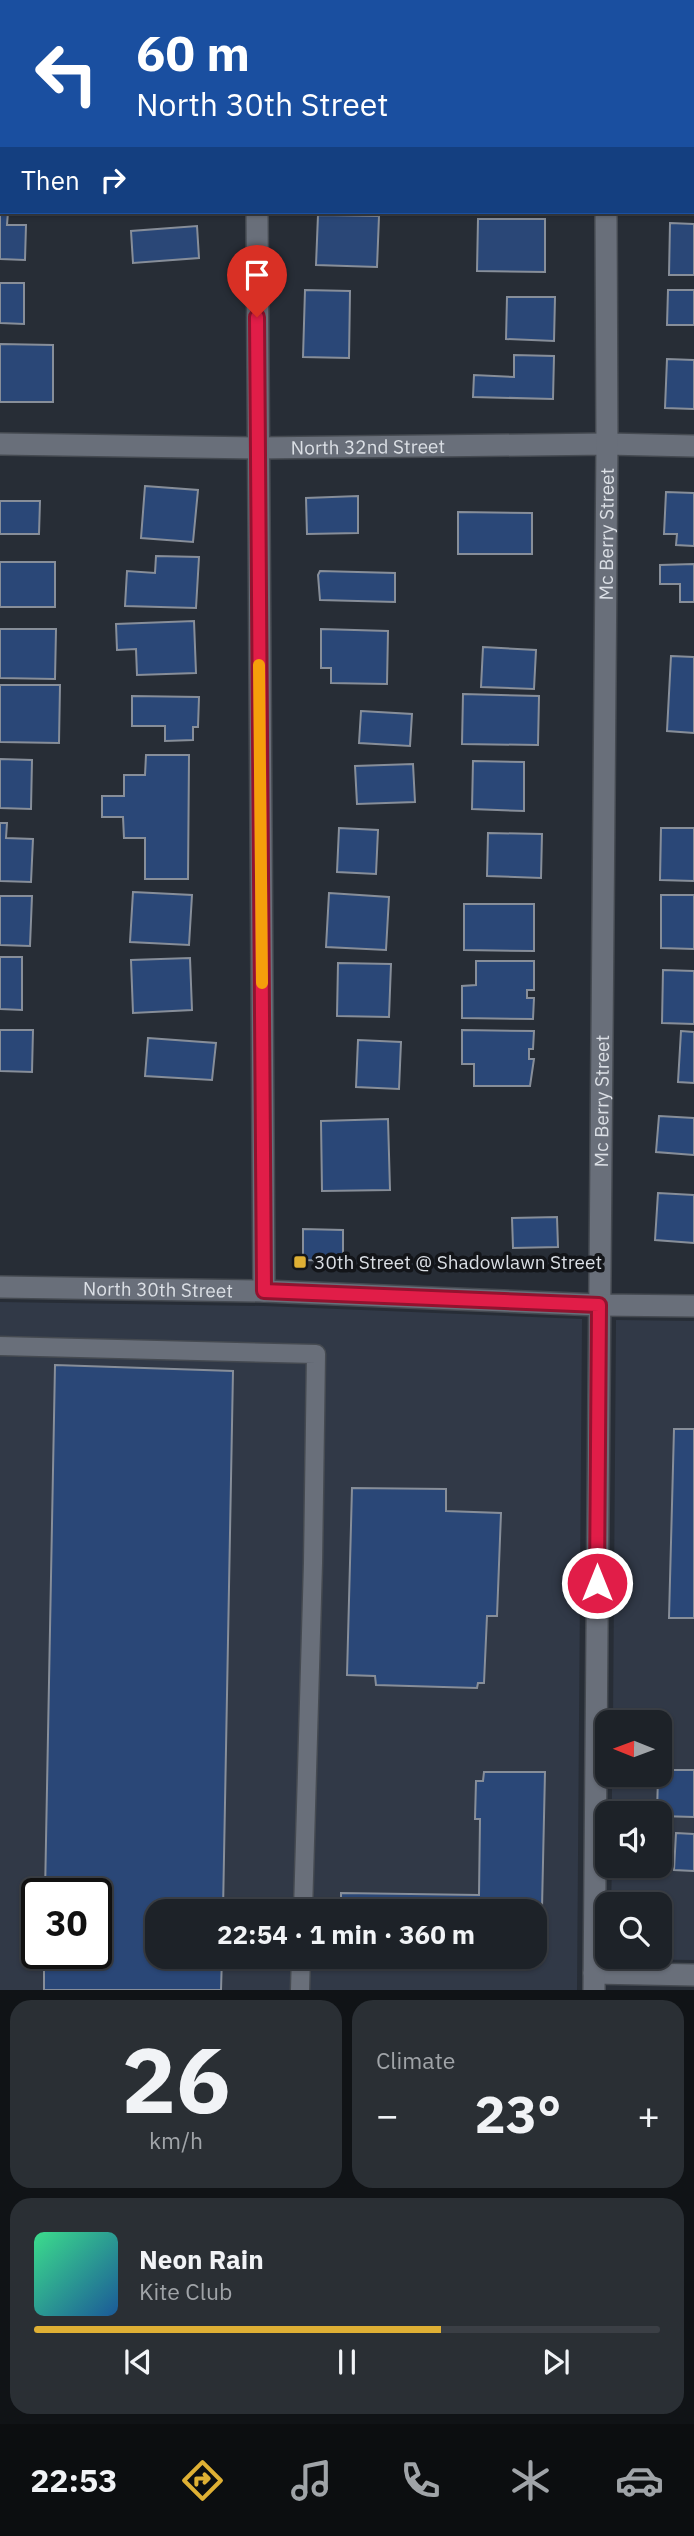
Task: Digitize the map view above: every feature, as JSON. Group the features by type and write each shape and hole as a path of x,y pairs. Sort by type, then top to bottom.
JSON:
{"street":[{"path":"257,214 264,1291"},
{"name":"Mc Berry Street","path":"594,1982 607,444 606,214"},
{"name":"North 32nd Street","path":"0,444 257,449 607,444 694,446"},
{"name":"North 30th Street","path":"0,1287 264,1291 599,1305 694,1306"},
{"path":"594,1982 694,1975"}],"lane":[{"path":"0,1346 316,1354 303,1899"},
{"path":"300,1990 301,1969"}],"shaded area":[{"path":"0,1302 264,1306 582,1319 577,1990 0,1990"},
{"path":"616,1320 694,1321 694,1960 672,1960 672,1892 611,1892 612,1878 672,1878 672,1801 612,1801 612,1787 672,1787 672,1710 613,1710"}],"building":[{"path":"0,214 8,214 7,225 26,225 25,260 0,259"},
{"path":"318,215 379,216 377,267 316,265"},
{"path":"478,219 545,219 545,272 477,271"},
{"path":"670,223 694,224 694,275 669,275"},
{"path":"197,226 199,258 133,263 131,231"},
{"path":"0,283 24,283 24,324 0,323"},
{"path":"305,290 350,291 349,358 303,357"},
{"path":"668,290 694,290 694,325 667,325"},
{"path":"507,297 555,297 554,341 506,339"},
{"path":"0,344 53,345 53,402 0,402"},
{"path":"514,355 554,356 553,399 473,397 474,375 514,377"},
{"path":"667,359 694,360 694,409 665,408"},
{"path":"145,486 198,490 193,542 141,538"},
{"path":"666,492 694,493 694,546 676,545 677,534 664,534"},
{"path":"358,496 358,533 307,534 306,498"},
{"path":"0,501 40,501 39,534 0,534"},
{"path":"458,512 532,513 532,554 458,554"},
{"path":"156,556 199,557 196,608 125,606 127,571 155,573"},
{"path":"0,562 55,562 55,607 0,607"},
{"path":"694,564 694,602 680,602 680,584 660,584 660,565"},
{"path":"320,571 395,573 395,602 320,600"},
{"path":"194,621 196,673 137,675 136,649 117,650 116,624"},
{"path":"0,629 56,629 55,679 0,678"},
{"path":"321,629 388,631 387,684 331,683 331,668 321,668"},
{"path":"483,647 536,650 534,689 481,687"},
{"path":"671,656 694,657 694,733 667,731"},
{"path":"0,685 60,685 59,743 0,742"},
{"path":"463,694 539,696 538,745 462,744"},
{"path":"132,696 199,697 198,727 193,727 193,740 165,741 165,726 132,726"},
{"path":"361,711 412,714 410,746 359,743"},
{"path":"146,755 189,755 188,879 145,879 145,838 124,838 123,817 102,817 102,796 124,796 124,775 145,775"},
{"path":"0,759 32,760 31,809 0,808"},
{"path":"473,761 524,762 524,811 472,809"},
{"path":"413,764 415,802 357,804 355,766"},
{"path":"0,823 7,823 6,838 33,839 31,882 0,881"},
{"path":"339,828 378,830 376,874 337,872"},
{"path":"661,828 694,828 694,881 660,880"},
{"path":"488,833 542,834 541,878 487,876"},
{"path":"133,892 192,895 189,945 130,942"},
{"path":"329,893 389,897 386,950 326,947"},
{"path":"661,895 694,895 694,949 661,948"},
{"path":"0,896 32,896 30,946 0,945"},
{"path":"464,904 534,904 534,951 464,950"},
{"path":"0,957 22,957 22,1010 0,1009"},
{"path":"190,958 192,1010 133,1013 131,960"},
{"path":"476,961 534,961 534,990 527,990 527,998 534,998 533,1019 462,1018 462,986 476,985"},
{"path":"338,963 391,964 389,1017 337,1016"},
{"path":"663,970 694,971 694,1024 662,1023"},
{"path":"0,1030 33,1030 32,1072 0,1071"},
{"path":"462,1030 534,1031 533,1049 529,1049 529,1059 534,1059 530,1086 474,1086 474,1064 462,1064"},
{"path":"681,1031 694,1032 694,1083 678,1082"},
{"path":"148,1038 216,1043 212,1080 145,1076"},
{"path":"358,1040 401,1042 399,1089 356,1087"},
{"path":"659,1116 694,1118 694,1155 656,1152"},
{"path":"388,1119 390,1190 322,1191 321,1121"},
{"path":"658,1193 694,1195 694,1243 655,1240"},
{"path":"557,1217 558,1247 513,1248 512,1218"},
{"path":"303,1229 343,1230 343,1261 303,1260"},
{"path":"55,1365 233,1371 223,1899 145,1899 145,1969 222,1969 221,1990 44,1990 44,1969 112,1969 112,1878 45,1878"},
{"path":"674,1429 694,1429 694,1618 669,1618"},
{"path":"352,1488 446,1489 446,1511 501,1513 497,1616 487,1616 484,1683 478,1683 477,1688 376,1685 375,1676 347,1675"},
{"path":"672,1770 694,1770 694,1817 672,1816 672,1801 657,1801 658,1787 672,1787"},
{"path":"484,1772 545,1772 542,1899 341,1899 341,1893 479,1895 480,1819 475,1819 476,1781 483,1781"},
{"path":"676,1833 694,1834 694,1871 674,1870"}],"slow traffic":[{"path":"259,665 262,983"}],"place":[{"name":"30th Street @ Shadowlawn Street","path":"300,1262"}],"route":[{"path":"257,317 264,1291 599,1305 597,1583"}]}
